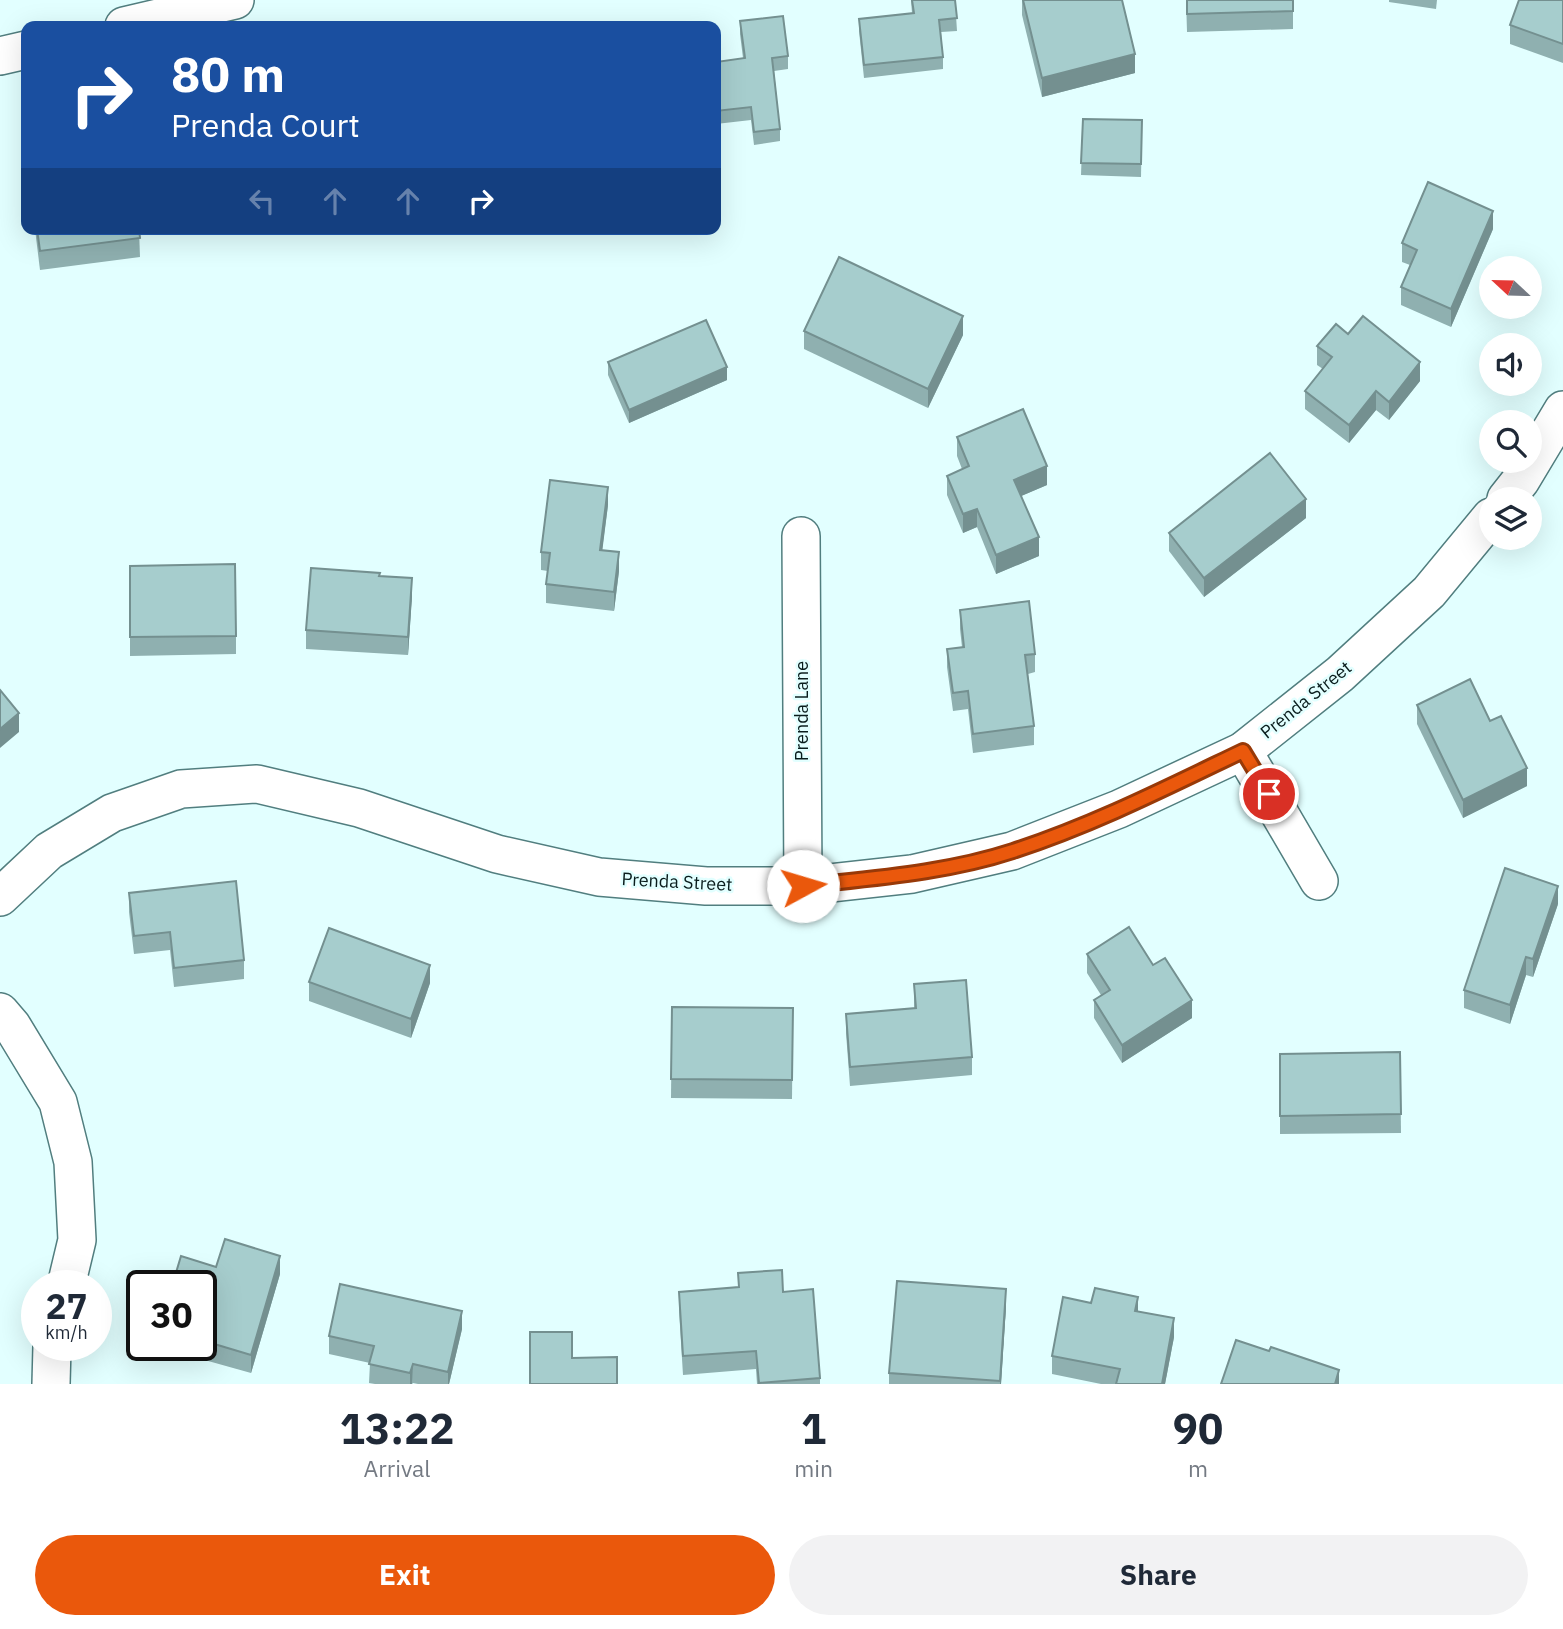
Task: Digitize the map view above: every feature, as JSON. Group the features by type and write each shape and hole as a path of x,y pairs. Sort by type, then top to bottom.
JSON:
{"street":[{"path":"145,21 234,0"},
{"path":"0,56 21,51"},
{"path":"1515,487 1563,411"},
{"name":"Prenda Street","path":"0,897 49,851 112,813 181,789 257,784 359,808 497,854 599,877 706,886 803,886 912,874 1012,851 1119,810 1243,751 1340,674 1429,592 1479,532"},
{"name":"Prenda Lane","path":"800,536 803,886"},
{"path":"1243,751 1319,881"},
{"path":"0,1012 12,1026 58,1102 73,1162 76,1240 69,1270"},
{"path":"51,1384 52,1361"}],"building":[{"path":"912,0 955,0 957,18 939,20 943,57 864,65 859,19 914,13"},
{"path":"1023,0 1122,0 1135,54 1042,78"},
{"path":"1187,0 1293,0 1293,11 1187,14"},
{"path":"1519,0 1563,0 1563,44 1510,25"},
{"path":"783,16 788,56 772,58 780,129 754,132 751,107 721,110 721,61 745,58 740,21"},
{"path":"1083,119 1142,120 1141,164 1081,163"},
{"path":"1428,182 1493,211 1451,309 1401,287 1417,250 1402,243"},
{"path":"38,235 140,235 140,238 40,251"},
{"path":"839,257 963,316 928,389 804,331"},
{"path":"1363,316 1420,362 1389,402 1376,391 1349,425 1305,391 1332,357 1317,346 1336,324 1348,334"},
{"path":"706,320 727,367 629,410 608,362"},
{"path":"1023,409 1047,466 1014,480 1039,537 996,555 977,509 963,514 947,476 969,466 957,437"},
{"path":"1270,453 1306,499 1204,578 1169,533"},
{"path":"550,480 608,487 600,550 619,552 614,592 546,584 550,553 541,552"},
{"path":"235,564 236,636 130,637 130,566"},
{"path":"311,568 412,578 408,637 306,630"},
{"path":"1029,601 1035,654 1025,655 1034,726 973,734 968,691 953,693 947,649 964,647 960,610"},
{"path":"1470,679 1490,721 1501,716 1527,768 1463,800 1417,705"},
{"path":"0,690 19,713 0,729"},
{"path":"1505,868 1558,886 1533,959 1526,957 1510,1005 1464,990"},
{"path":"236,881 244,960 174,968 170,932 134,936 129,893"},
{"path":"1129,927 1153,965 1165,958 1192,1000 1122,1045 1094,1000 1110,990 1087,954"},
{"path":"329,928 430,965 411,1019 309,982"},
{"path":"966,980 972,1057 850,1067 846,1014 916,1008 914,984"},
{"path":"672,1007 793,1008 792,1080 671,1079"},
{"path":"1400,1052 1401,1114 1280,1116 1280,1054"},
{"path":"225,1239 280,1256 251,1355 217,1345 217,1270 177,1270 181,1256 216,1267"},
{"path":"782,1270 783,1292 813,1289 820,1378 759,1383 756,1351 683,1356 679,1292 739,1287 738,1273"},
{"path":"897,1281 1006,1289 1000,1381 889,1373"},
{"path":"340,1284 462,1311 448,1372 413,1364 410,1373 369,1364 374,1346 329,1336"},
{"path":"1095,1288 1138,1297 1135,1311 1174,1318 1162,1384 1116,1384 1120,1369 1052,1356 1063,1297 1091,1303"},
{"path":"530,1332 572,1332 572,1358 617,1357 617,1384 530,1384"},
{"path":"1236,1340 1269,1351 1271,1347 1339,1370 1335,1384 1221,1384"}],"route":[{"path":"803,886 912,874 1012,851 1119,810 1243,751 1269,794"}]}
